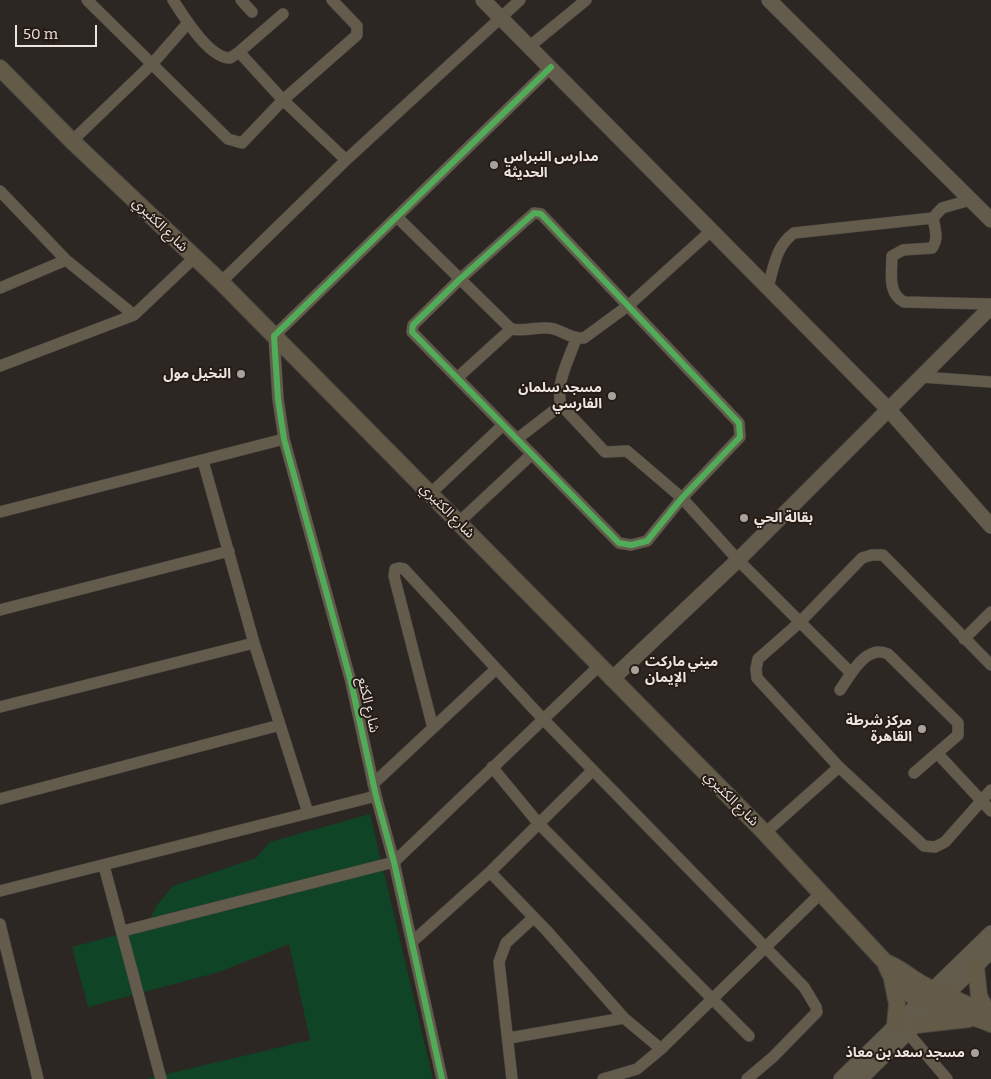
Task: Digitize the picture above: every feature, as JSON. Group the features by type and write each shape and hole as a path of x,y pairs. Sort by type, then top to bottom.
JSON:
{"main road":[{"name":"شارع الكثيري","path":"0,68 72,141 221,282 765,834 821,893 903,990 934,997 988,1020"},
{"path":"888,970 906,1028 944,1020 988,1020 979,996 976,966"}],"street":[{"path":"87,0 233,142 242,143 284,100 357,35 357,26 332,0"},
{"path":"173,0 188,23 216,56 230,58 283,14"},
{"path":"241,0 252,12"},
{"path":"483,0 502,17 889,410 991,526"},
{"path":"221,282 346,160 520,0"},
{"path":"530,46 586,0"},
{"path":"769,0 991,220"},
{"path":"72,141 152,64 188,23"},
{"path":"239,52 284,100 346,160"},
{"path":"274,336 551,67"},
{"path":"0,191 66,260 134,315"},
{"path":"768,288 778,249 784,240 794,233 932,218 942,208 970,200"},
{"path":"534,213 538,213 629,306 739,423 740,437 682,498 647,540 631,545 619,544 412,332 412,328 459,280 534,213"},
{"path":"397,217 511,329 524,332 554,329 576,339 584,338 629,306 712,230"},
{"path":"932,218 936,233 936,243 932,248 903,250 892,256 892,290 896,297 904,302 991,306"},
{"path":"0,366 134,315 194,258"},
{"path":"0,288 66,260"},
{"path":"612,679 738,560 991,306"},
{"path":"457,378 511,329"},
{"name":"شارع الكثع","path":"274,336 278,399 284,439 351,682 373,784 394,862 442,1079"},
{"path":"576,339 560,386 561,405 605,452 627,451 682,498 738,560 851,673"},
{"path":"922,377 991,382"},
{"path":"517,439 561,405"},
{"path":"430,494 503,425"},
{"path":"0,512 203,462 284,439"},
{"path":"458,523 532,454"},
{"path":"203,462 254,643 308,814"},
{"path":"0,610 228,551"},
{"path":"991,665 883,555 872,554 862,558 799,623 758,659 756,669 757,678 839,767 924,846 935,847 945,842 991,790"},
{"path":"432,728 394,576 395,569 404,569 543,719 804,987 816,1006 817,1012 773,1057 747,1079"},
{"path":"964,639 991,612"},
{"path":"0,707 254,643"},
{"path":"840,690 851,673 870,652 880,650 888,654 958,723 958,735 914,773"},
{"path":"123,931 394,862 599,666"},
{"path":"373,784 496,669"},
{"path":"0,799 280,725"},
{"path":"937,753 991,811"},
{"path":"492,767 539,824 750,1036"},
{"path":"765,834 839,767"},
{"path":"412,942 490,872 593,770"},
{"path":"0,890 104,866 376,796"},
{"path":"104,866 123,931 161,1079"},
{"path":"490,872 624,1018 661,1049"},
{"path":"603,1079 637,1068 661,1049 821,893"},
{"path":"512,1079 509,1038 499,962 506,943 533,918"},
{"path":"0,924 38,1079"},
{"path":"860,1079 991,933"},
{"path":"841,1079 906,1028 934,997 976,966 991,951"},
{"path":"509,1038 624,1018"},
{"path":"906,1028 947,1079"}],"green space":[{"path":"370,814 433,1079 146,1079 310,1040 289,944 219,972 88,1007 72,947 146,927 157,905 173,886 256,858 270,842"}],"cycle path":[{"path":"442,1079 394,862 376,796 351,682 284,439 278,399 274,336 551,67"},
{"path":"534,213 541,214 739,423 740,437 682,498 647,541 631,545 619,543 412,332 413,325 459,280 534,213"}],"place":[{"name":"مدارس النبراس الحديثة","path":"494,165"},
{"name":"النخيل مول","path":"241,374"},
{"name":"مسجد سلمان الفارسي","path":"612,396"},
{"name":"بقالة الحي","path":"744,518"},
{"name":"ميني ماركت الإيمان","path":"635,670"},
{"name":"مركز شرطة القاهرة","path":"922,729"},
{"name":"مسجد سعد بن معاذ","path":"975,1053"}]}
